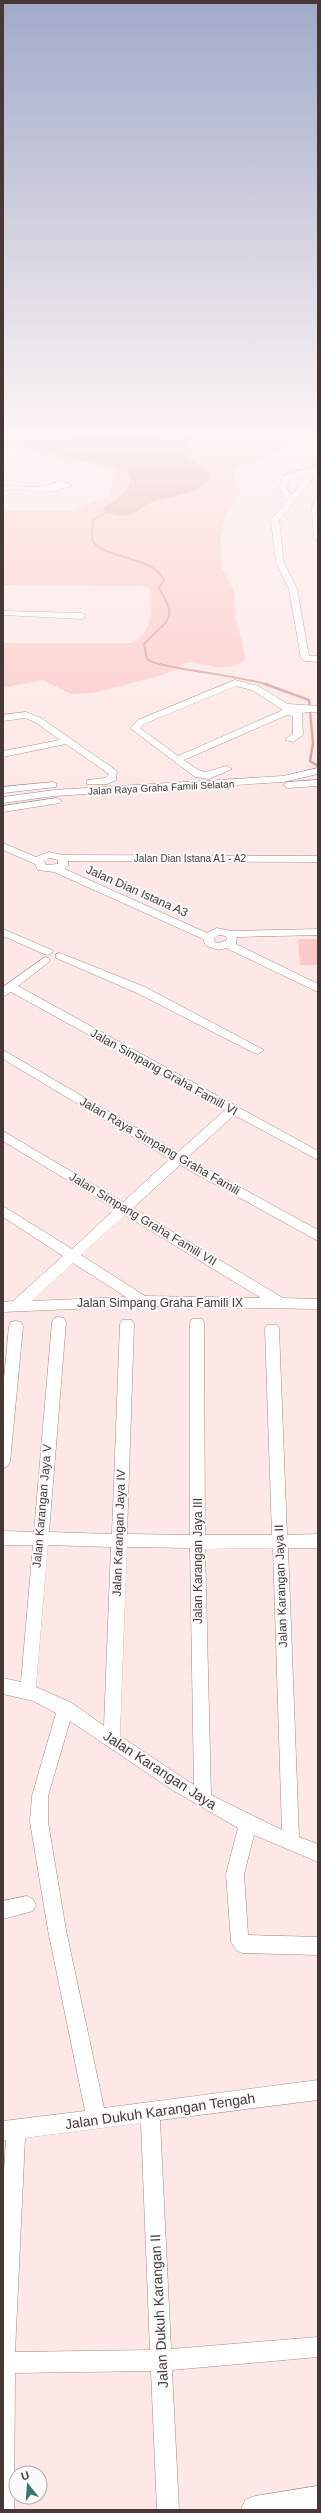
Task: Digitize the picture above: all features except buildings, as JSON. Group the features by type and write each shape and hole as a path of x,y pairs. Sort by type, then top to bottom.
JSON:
{"main road":[{"path":"254,2510 318,2500"}],"street":[{"path":"278,552 280,563 293,589 305,659 318,659"},
{"path":"3,613 82,616"},
{"path":"227,769 203,776 179,761 138,732 135,728 137,724 235,683 255,688 288,709"},
{"path":"179,761 294,706 301,711 318,709"},
{"path":"290,740 298,735 301,711"},
{"path":"3,718 20,715 38,720 114,773 113,778 108,781 3,790"},
{"path":"3,754 67,741"},
{"path":"179,761 179,786"},
{"name":"Jalan Raya Graha Famili Selatan","path":"3,800 54,793 283,779 316,771"},
{"path":"3,809 77,800 318,783"},
{"path":"3,846 39,862"},
{"name":"Jalan Dian Istana A1 - A2","path":"39,862 40,859 49,855 63,858 317,859"},
{"path":"56,869 64,863 63,858"},
{"name":"Jalan Dian Istana A3","path":"39,862 46,869 56,869 208,937 208,941 214,946 230,939"},
{"path":"208,937 217,931 318,988"},
{"path":"3,932 46,956"},
{"path":"230,939 318,932"},
{"path":"7,990 46,956 54,951 60,956 141,990 258,1050"},
{"name":"Jalan Simpang Graha Famili VI","path":"7,990 318,1156"},
{"name":"Jalan Raya Simpang Graha Famili","path":"3,1054 178,1158 318,1236"},
{"path":"17,1306 232,1110"},
{"name":"Jalan Simpang Graha Famili VII","path":"3,1135 282,1304"},
{"path":"3,1211 143,1301"},
{"name":"Jalan Simpang Graha Famili IX","path":"3,1307 143,1301 318,1304"},
{"name":"Jalan Karangan Jaya V","path":"28,1690 39,1538 58,1322"},
{"name":"Jalan Karangan Jaya III","path":"197,1323 198,1542 202,1799"},
{"name":"Jalan Karangan Jaya IV","path":"112,1741 127,1324"},
{"path":"3,1462 16,1326"},
{"name":"Jalan Karangan Jaya II","path":"272,1329 291,1843"},
{"path":"3,1538 198,1542 280,1540 318,1541"},
{"name":"Jalan Karangan Jaya","path":"3,1686 28,1690 66,1708 112,1741 202,1799 248,1824 318,1853"},
{"path":"66,1708 40,1796 39,1822 56,1930 96,2118"},
{"path":"248,1824 234,1874 240,1942 242,1944 318,1946"},
{"path":"3,1910 27,1905"},
{"name":"Jalan Dukuh Karangan Tengah","path":"9,2131 96,2118 318,2090"},
{"name":"Jalan Dukuh Karangan II","path":"150,2112 168,2510"},
{"path":"3,2510 4,2363 9,2131"},
{"path":"4,2363 161,2360 318,2348"}],"shaded area":[{"path":"3,552 221,552 222,568 234,591 236,620 246,658 239,664 228,667 216,667 190,662 182,664 166,674 94,693 71,694 43,680 3,688 3,643 133,643 144,633 148,626 151,604 150,589 145,586 3,585"},
{"path":"298,939 318,939 318,965 300,965"}],"waterway":[{"path":"110,552 150,566 158,572 164,580 159,588 169,607 168,619 144,644 147,659 166,666 241,678 267,685"},
{"path":"267,685 309,700 313,743 310,761 318,766"}]}
